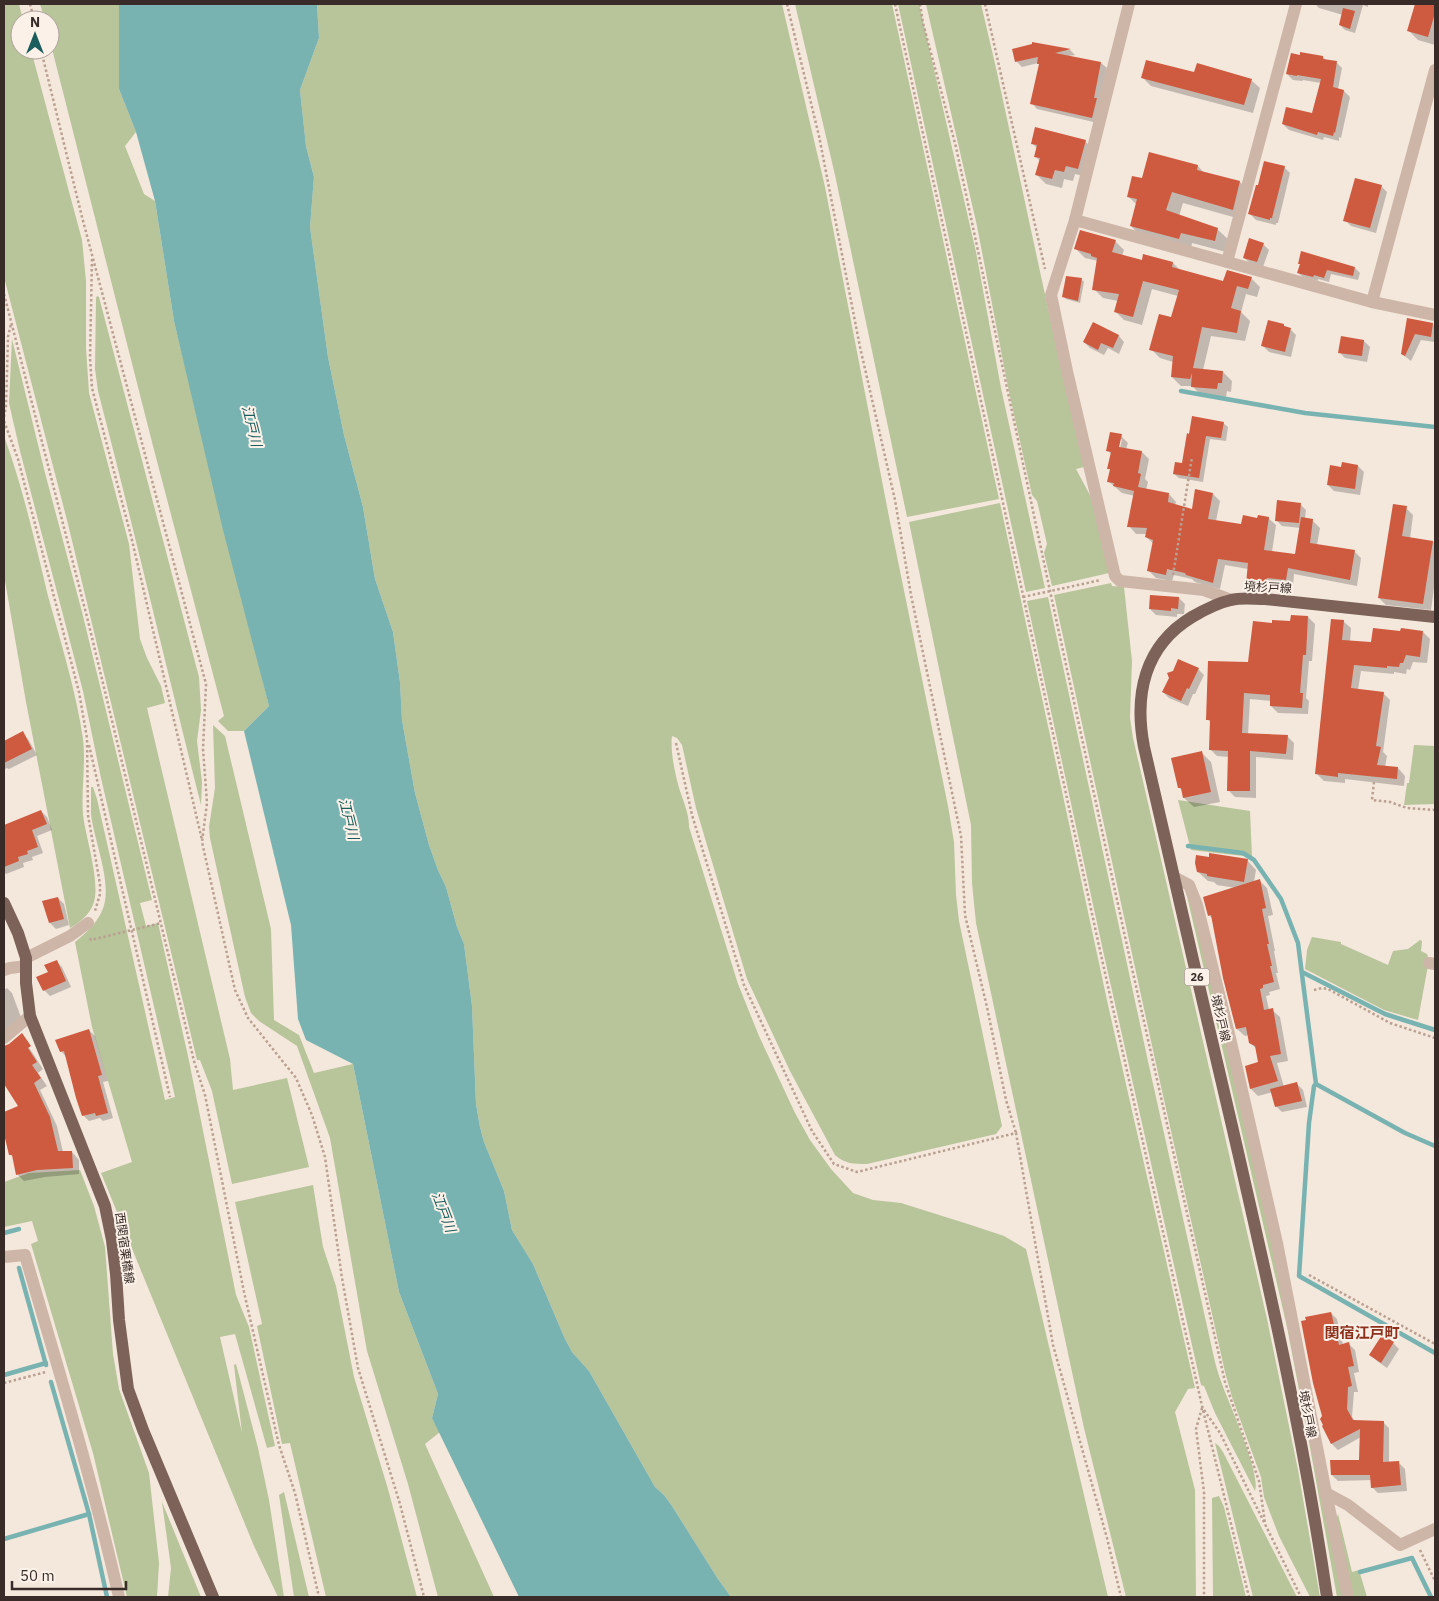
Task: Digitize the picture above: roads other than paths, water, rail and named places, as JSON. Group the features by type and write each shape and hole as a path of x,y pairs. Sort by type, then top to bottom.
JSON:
{"main road":[{"name":"境杉戸線","path":"1327,1597 1289,1385 1260,1249 1140,728 1142,687 1146,672 1158,648 1176,628 1201,612 1231,600 1245,598 1265,599 1435,617"},
{"name":"西関宿栗橋線","path":"4,904 18,934 26,962 26,983 30,1016 105,1206 112,1240 119,1320 128,1389 143,1430 213,1597"}],"street":[{"path":"1129,4 1075,220 1051,294 1115,576 1120,581 1204,590 1231,600"},
{"path":"1228,262 1296,4"},
{"path":"1372,302 1435,70"},
{"path":"1075,220 1372,302 1435,315"},
{"path":"1174,877 1188,885 1197,905 1228,1029 1279,1252 1348,1597"},
{"path":"4,970 26,962 70,936 84,925"},
{"path":"4,1038 30,1016"},
{"path":"4,1257 25,1255 84,1457 119,1597"},
{"path":"1326,1493 1348,1505 1400,1545 1435,1528"}],"water":[{"name":"江戸川","path":"119,4 317,4 319,38 300,90 306,146 314,177 310,227 328,357 344,435 363,507 375,579 393,632 400,682 402,720 415,793 429,845 446,887 457,927 464,944 472,1006 476,1104 480,1127 484,1142 504,1191 512,1230 533,1264 565,1339 572,1352 589,1371 655,1487 672,1506 731,1597 519,1597 432,1418 438,1394 399,1292 353,1064 306,1040 298,1019 291,925 244,731 269,706 223,530 174,321 155,201 136,132 119,89"}],"waterway":[{"path":"1181,391 1305,413 1435,427"},
{"path":"1188,846 1243,853 1254,860 1281,899 1298,943 1316,1084 1405,1133 1435,1146"},
{"path":"1302,972 1385,1014 1435,1030"},
{"path":"1316,1084 1314,1086 1309,1123 1299,1276 1435,1353"},
{"path":"4,1233 19,1229"},
{"path":"19,1268 46,1365"},
{"path":"4,1375 46,1363"},
{"path":"51,1382 89,1514 107,1597"},
{"path":"4,1539 89,1514"},
{"path":"1360,1572 1412,1558 1431,1597"}],"district":[{"name":"関宿江戸町","path":"1362,1332"}]}
